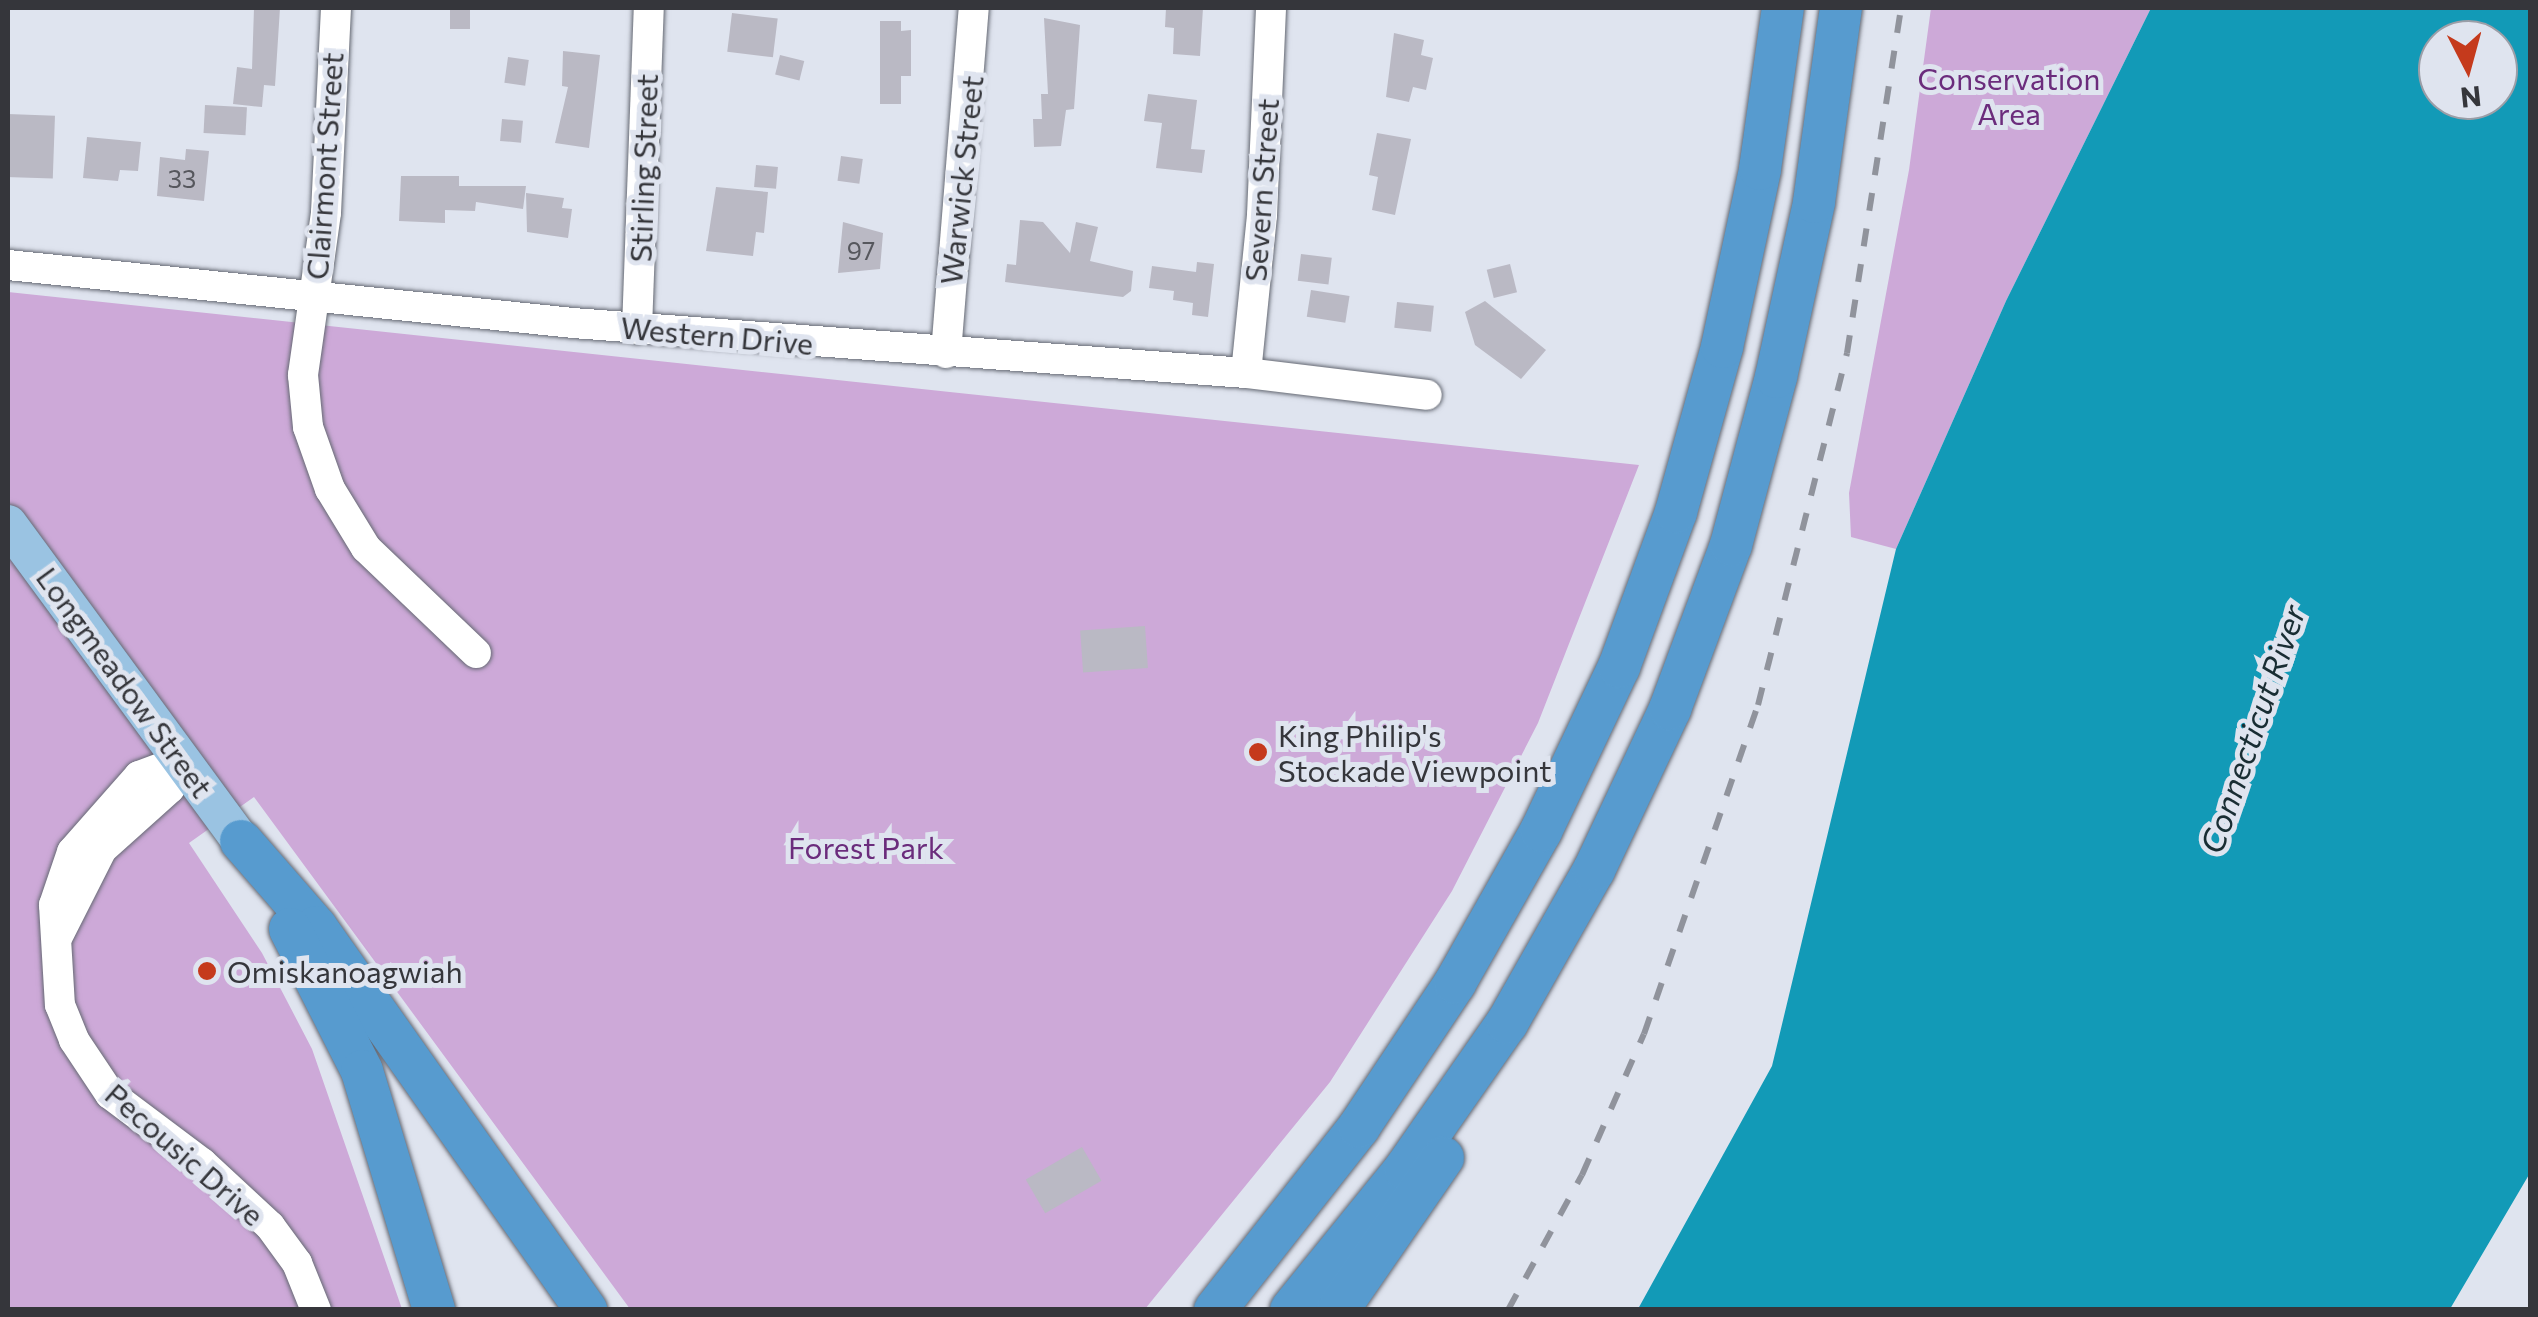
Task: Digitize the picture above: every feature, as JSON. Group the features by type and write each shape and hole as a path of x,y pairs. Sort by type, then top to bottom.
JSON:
{"highway":[{"path":"1215,1310 1359,1128 1455,983 1541,831 1619,667 1676,512 1722,347 1760,170 1783,8"},
{"path":"1338,1310 1436,1170 1506,1022 1635,789 1731,545 1810,220 1841,8"},
{"path":"241,841 356,1058 434,1310"},
{"path":"241,841 316,927 586,1310"},
{"path":"1291,1310 1405,1169 1506,1022"}],"main road":[{"name":"Longmeadow Street","path":"8,524 241,841"}],"street":[{"name":"Clairmont Street","path":"336,8 306,410 330,489 383,567 476,653"},
{"name":"Stirling Street","path":"637,329 649,8"},
{"name":"Warwick Street","path":"946,353 974,8"},
{"name":"Severn Street","path":"1246,372 1262,215 1270,8"},
{"name":"Western Drive","path":"8,265 313,311 637,329 1246,372 1427,395"},
{"name":"Pecousic Drive","path":"182,760 138,776 78,842 54,905 60,1005 96,1076 126,1110 202,1164 270,1226 296,1263 316,1310"}],"green space":[{"name":"Conservation Area","path":"1931,8 2151,8 2006,301 1896,549 1851,537 1849,493 1909,170"},
{"name":"Forest Park","path":"8,292 1639,465 1538,723 1452,891 1330,1082 1145,1309 630,1309 254,797 189,843 262,953 312,1049 402,1309 8,1310"}],"water":[{"name":"Connecticut River","path":"2151,8 2530,8 2530,1173 2450,1309 1638,1309 1772,1066 1896,549 2006,301"}],"building":[{"path":"254,8 280,8 275,86 264,85 262,107 233,104 237,67 252,69"},
{"path":"450,8 470,8 470,29 450,29"},
{"path":"1166,8 1203,8 1200,56 1173,54 1174,28 1165,27"},
{"path":"732,13 778,19 773,57 727,52"},
{"path":"1044,18 1080,25 1074,109 1066,110 1061,146 1034,147 1033,119 1042,119 1041,94 1048,94"},
{"path":"880,21 901,21 901,31 911,30 911,76 901,76 901,104 880,104"},
{"path":"1394,33 1424,40 1421,55 1433,58 1426,90 1413,87 1409,102 1386,97"},
{"path":"563,51 600,55 589,148 555,143 568,87 562,86"},
{"path":"780,55 804,61 799,80 775,74"},
{"path":"508,57 529,60 525,86 504,83"},
{"path":"1148,94 1197,100 1191,149 1205,150 1202,173 1156,168 1162,123 1144,121"},
{"path":"205,105 247,107 245,135 204,133"},
{"path":"8,114 55,116 53,179 8,177"},
{"path":"502,119 523,121 521,143 500,141"},
{"path":"1377,133 1411,139 1395,215 1372,210 1378,177 1369,175"},
{"path":"87,137 141,142 138,171 120,170 118,181 83,178"},
{"path":"186,149 209,151 204,201 157,196 160,157 185,160"},
{"path":"841,156 863,159 859,184 838,181"},
{"path":"756,165 778,167 776,189 754,187"},
{"path":"401,176 459,176 459,186 526,186 523,209 476,202 475,211 445,210 445,223 399,221"},
{"path":"716,187 768,192 764,233 756,232 753,256 706,251"},
{"path":"526,193 564,198 562,208 572,209 568,238 527,232"},
{"path":"1020,220 1043,222 1070,253 1076,222 1098,227 1090,261 1133,271 1131,291 1123,297 1005,282 1007,264 1016,265"},
{"path":"843,222 883,233 880,269 838,273"},
{"path":"1301,254 1332,258 1328,285 1298,281"},
{"path":"1197,262 1214,264 1208,317 1192,315 1193,303 1173,300 1174,291 1149,288 1152,266 1196,272"},
{"path":"1510,264 1517,292 1494,298 1487,270"},
{"path":"1311,290 1350,296 1345,323 1307,317"},
{"path":"1485,301 1546,350 1521,379 1475,345 1465,312"},
{"path":"1397,302 1434,306 1431,332 1394,328"},
{"path":"1145,626 1148,668 1083,672 1080,631"},
{"path":"1082,1147 1102,1181 1045,1213 1026,1180"}],"railway":[{"path":"1508,1310 1582,1175 1644,1034 1758,705 1847,353 1901,8"}],"place":[{"name":"King Philip's Stockade Viewpoint","path":"1258,752"},
{"name":"Omiskanoagwiah","path":"207,971"}]}
